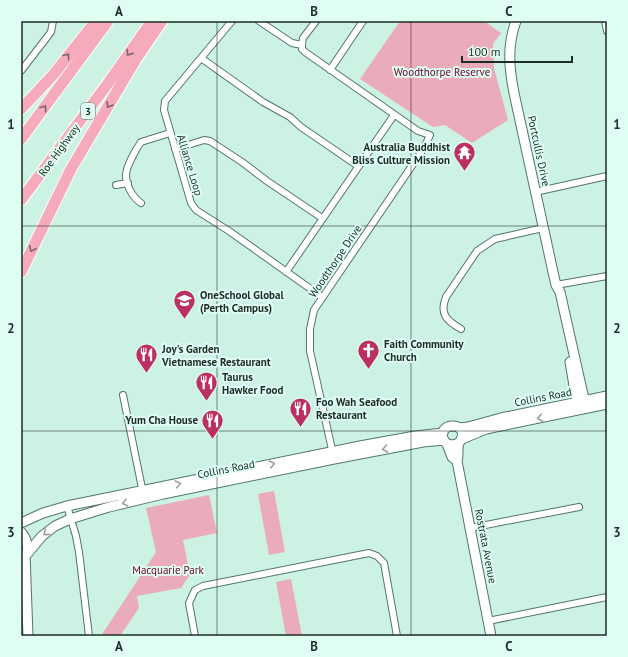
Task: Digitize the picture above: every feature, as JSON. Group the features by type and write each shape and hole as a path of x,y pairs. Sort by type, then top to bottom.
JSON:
{"highway":[{"path":"21,109 53,75 96,21"},
{"path":"21,139 108,21"},
{"name":"Roe Highway","path":"21,200 152,21"},
{"path":"21,272 70,169 136,59 162,21"}],"main road":[{"name":"Portcullis Drive","path":"516,21 510,42 509,65 556,285 555,293 572,372 582,406"},
{"name":"Collins Road","path":"21,523 43,513 67,506 143,495 333,456 445,439 453,445 486,429 582,406 607,396"},
{"name":"Collins Road","path":"445,439 444,430 449,426 456,426 460,428 468,427 501,418 582,406 607,404"},
{"path":"460,428 462,432 460,441"},
{"name":"Rostrata Avenue","path":"445,439 452,457 457,461"},
{"name":"Rostrata Avenue","path":"460,441 457,461 491,636"},
{"name":"Collins Road","path":"24,556 46,532 55,526 70,519 143,495"},
{"path":"21,532 25,537 27,544 24,556 28,636"}],"street":[{"path":"21,71 51,32 54,21"},
{"name":"Alliance Loop","path":"232,21 165,101 164,105 170,133 191,203 196,210 229,231 322,297"},
{"path":"259,21 292,43 302,45"},
{"path":"286,272 394,115 305,52 302,48 303,38 316,21"},
{"path":"330,70 363,21"},
{"path":"605,21 607,31"},
{"path":"201,58 263,102 290,117 301,127 358,166"},
{"name":"Woodthorpe Drive","path":"333,456 310,351 310,329 314,310 322,297 420,154 430,135 418,131 394,115"},
{"path":"141,203 135,198 128,183 126,175 128,166 141,142 170,133"},
{"path":"175,149 204,140 210,141 322,218"},
{"path":"535,192 607,176"},
{"path":"116,185 128,183"},
{"path":"461,329 447,319 443,308 444,303 446,297 477,252 494,239 543,228"},
{"path":"556,285 607,276"},
{"path":"122,395 143,495"},
{"path":"67,506 79,552 89,636"},
{"path":"470,528 579,507"},
{"path":"195,636 189,604 195,590 203,586 369,553 377,556 384,563 397,636"},
{"path":"488,621 607,597"}],"green space":[{"name":"Woodthorpe Reserve","path":"400,21 484,21 501,33 493,44 494,68 508,120 472,143 445,125 433,127 360,79"},
{"path":"274,491 285,552 269,555 258,494"},
{"name":"Macquarie Park","path":"209,495 217,533 183,540 190,575 181,588 137,596 139,608 120,636 101,636 156,552 146,508"},
{"path":"291,579 302,636 286,636 276,582"}],"place":[{"name":"Australia Buddhist Bliss Culture Mission","path":"465,172"},
{"name":"OneSchool Global (Perth Campus)","path":"185,320"},
{"name":"Faith Community Church","path":"369,370"},
{"name":"Joy's Garden Vietnamese Restaurant","path":"147,374"},
{"name":"Taurus Hawker Food","path":"206,402"},
{"name":"Foo Wah Seafood Restaurant","path":"301,428"},
{"name":"Yum Cha House","path":"213,440"}]}
